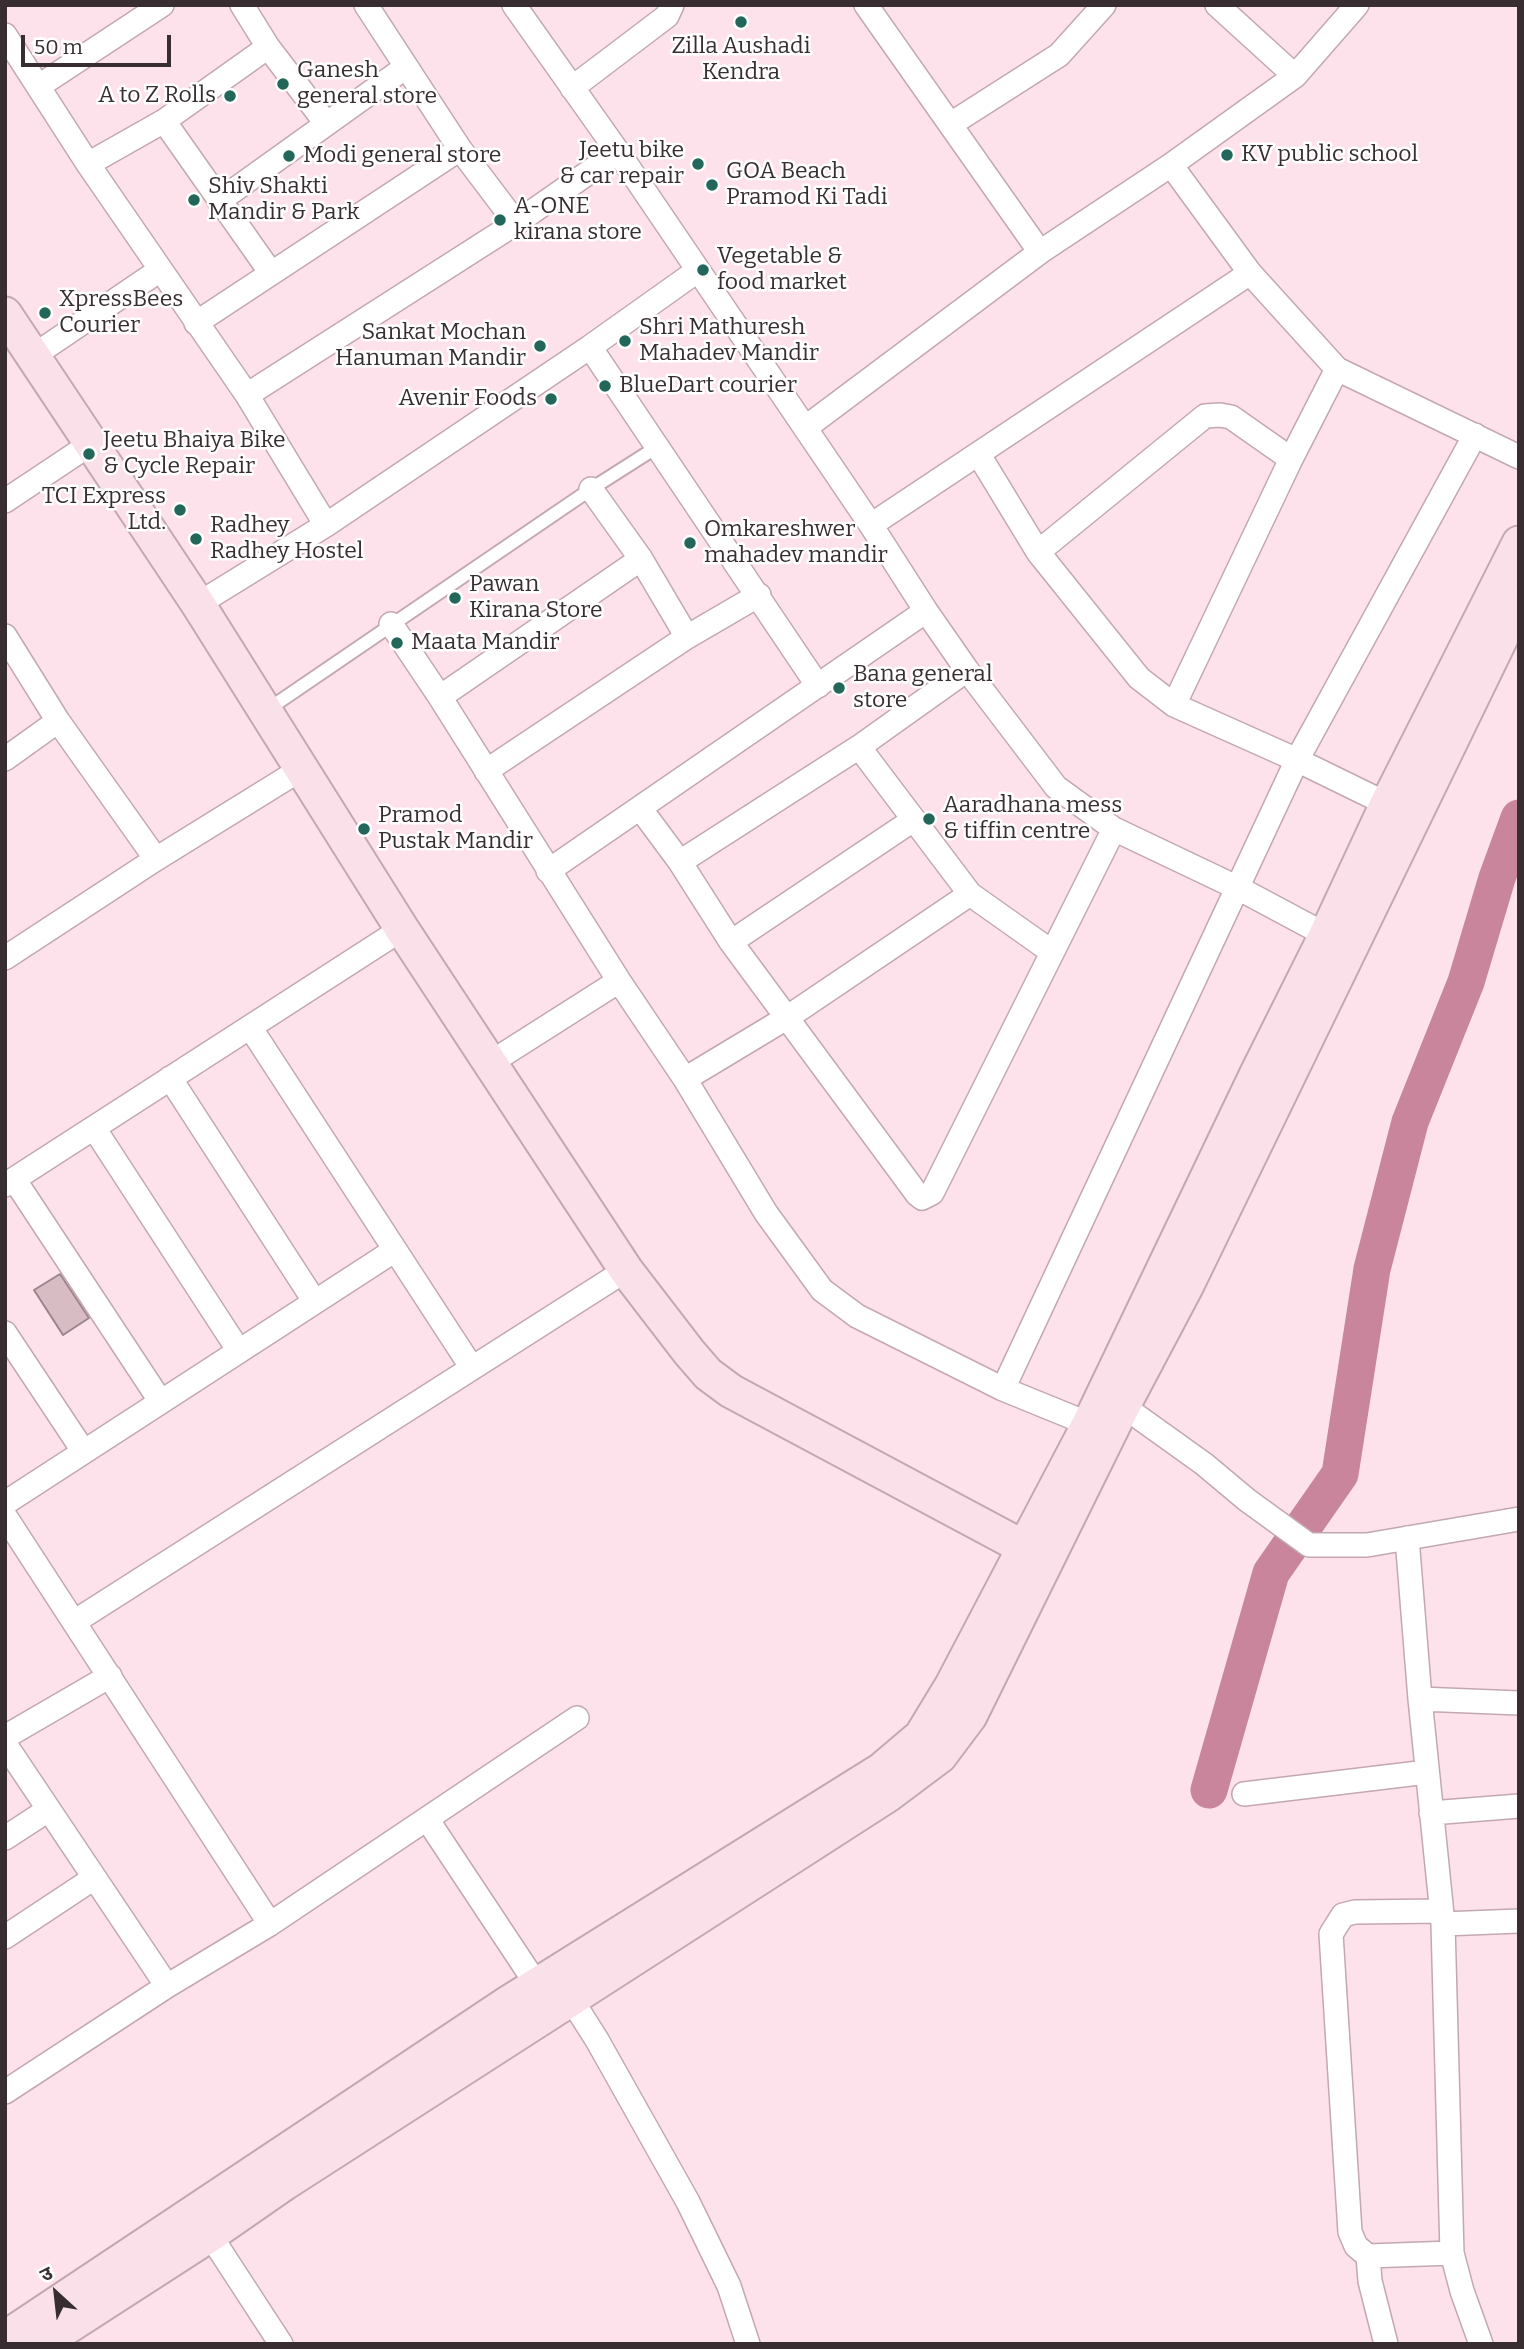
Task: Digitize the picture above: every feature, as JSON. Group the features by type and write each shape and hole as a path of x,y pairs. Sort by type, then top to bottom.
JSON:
{"street":[{"path":"39,86 162,5"},
{"path":"242,5 268,47 326,123"},
{"path":"366,5 460,149 516,223"},
{"path":"514,5 618,152 871,525 926,611 1056,787 1114,830 1340,938"},
{"path":"572,88 667,16 672,5"},
{"path":"866,5 1040,252"},
{"path":"951,124 1059,55 1104,5"},
{"path":"1217,5 1295,76"},
{"path":"804,428 1040,252 1171,165 1295,76 1357,5"},
{"path":"5,34 88,164 247,395 326,525"},
{"path":"88,164 164,121 268,47"},
{"path":"219,201 406,67"},
{"path":"164,121 271,273"},
{"path":"196,323 460,149"},
{"path":"247,395 516,223 618,152"},
{"path":"1171,165 1251,273 1337,369 1519,457"},
{"path":"33,356 160,270"},
{"path":"198,604 326,525 590,347 697,271"},
{"path":"871,525 1251,273"},
{"path":"5,314 267,710 402,929 626,1270 708,1374 731,1391 1037,1551"},
{"path":"590,347 818,686"},
{"path":"1174,705 1291,459 1337,369"},
{"path":"1038,552 1205,416 1231,417 1291,459"},
{"path":"1003,1389 1297,760 1475,435"},
{"path":"5,501 92,443"},
{"path":"979,455 1038,552 1139,678 1174,705 1387,804"},
{"path":"591,489 641,559 687,637"},
{"path":"6,2337 537,1985 881,1770 921,1736 1037,1551 1123,1406 1187,1284 1340,938 1387,804 1519,542"},
{"path":"440,697 641,559"},
{"path":"486,771 687,637 759,595"},
{"path":"41,2344 285,2183 888,1795 940,1756 970,1716 1089,1424 1258,1071 1340,938 1519,601"},
{"path":"548,871 926,611"},
{"path":"391,624 685,1080 766,1213 822,1290 857,1316 1003,1389 1089,1424"},
{"path":"5,636 58,721 156,859"},
{"path":"680,862 859,747 967,670"},
{"path":"5,759 58,721"},
{"path":"859,747 970,894 1052,951"},
{"path":"5,958 156,859 303,768"},
{"path":"640,808 680,862 731,942 922,1198 932,1192 1114,830"},
{"path":"731,942 913,820"},
{"path":"685,1080 788,1017 970,894"},
{"path":"162,1402 10,1182 402,929"},
{"path":"490,1063 619,981"},
{"path":"250,1027 472,1368"},
{"path":"170,1079 315,1302"},
{"path":"94,1128 239,1351"},
{"path":"5,1503 395,1250"},
{"path":"74,1622 626,1270"},
{"path":"5,1334 84,1452"},
{"path":"1123,1406 1205,1464 1247,1500 1309,1545 1367,1545 1519,1519"},
{"path":"5,1516 270,1924"},
{"path":"1407,1538 1442,1917 1452,2253 1481,2344"},
{"path":"5,1737 110,1675"},
{"path":"1420,1699 1519,1703"},
{"path":"5,2092 167,1986 270,1924 577,1718"},
{"path":"5,1744 167,1986"},
{"path":"1244,1794 1427,1772"},
{"path":"1431,1813 1519,1806"},
{"path":"5,1839 48,1811"},
{"path":"426,1819 537,1985"},
{"path":"5,1937 94,1878"},
{"path":"1452,2253 1368,2256 1356,2246 1350,2232 1331,1934 1343,1915 1355,1912 1519,1921"},
{"path":"571,1999 688,2202 729,2286 748,2344"},
{"path":"210,2235 281,2344"},
{"path":"1368,2256 1370,2281 1386,2344"}],"lane":[{"path":"267,710 657,447"}],"building":[{"path":"60,1274 89,1318 63,1335 34,1290"}],"waterway":[{"path":"1209,1790 1271,1573 1340,1474 1372,1269 1410,1122 1466,982 1497,878 1519,818"}],"place":[{"name":"Zilla Aushadi Kendra","path":"741,22"},
{"name":"Ganesh general store","path":"283,84"},
{"name":"A to Z Rolls","path":"230,96"},
{"name":"KV public school","path":"1227,155"},
{"name":"Modi general store","path":"289,156"},
{"name":"Jeetu bike & car repair","path":"698,164"},
{"name":"GOA Beach Pramod Ki Tadi","path":"712,185"},
{"name":"Shiv Shakti Mandir & Park","path":"194,200"},
{"name":"A-ONE kirana store","path":"500,220"},
{"name":"Vegetable & food market","path":"703,270"},
{"name":"XpressBees Courier","path":"45,313"},
{"name":"Shri Mathuresh Mahadev Mandir","path":"625,341"},
{"name":"Sankat Mochan Hanuman Mandir","path":"540,346"},
{"name":"BlueDart courier","path":"605,386"},
{"name":"Avenir Foods","path":"551,399"},
{"name":"Jeetu Bhaiya Bike & Cycle Repair","path":"89,454"},
{"name":"TCI Express Ltd.","path":"180,510"},
{"name":"Radhey Radhey Hostel","path":"196,539"},
{"name":"Omkareshwer mahadev mandir","path":"690,543"},
{"name":"Pawan Kirana Store","path":"455,598"},
{"name":"Maata Mandir","path":"397,643"},
{"name":"Bana general store","path":"839,688"},
{"name":"Aaradhana mess & tiffin centre","path":"929,819"},
{"name":"Pramod Pustak Mandir","path":"364,829"}]}
